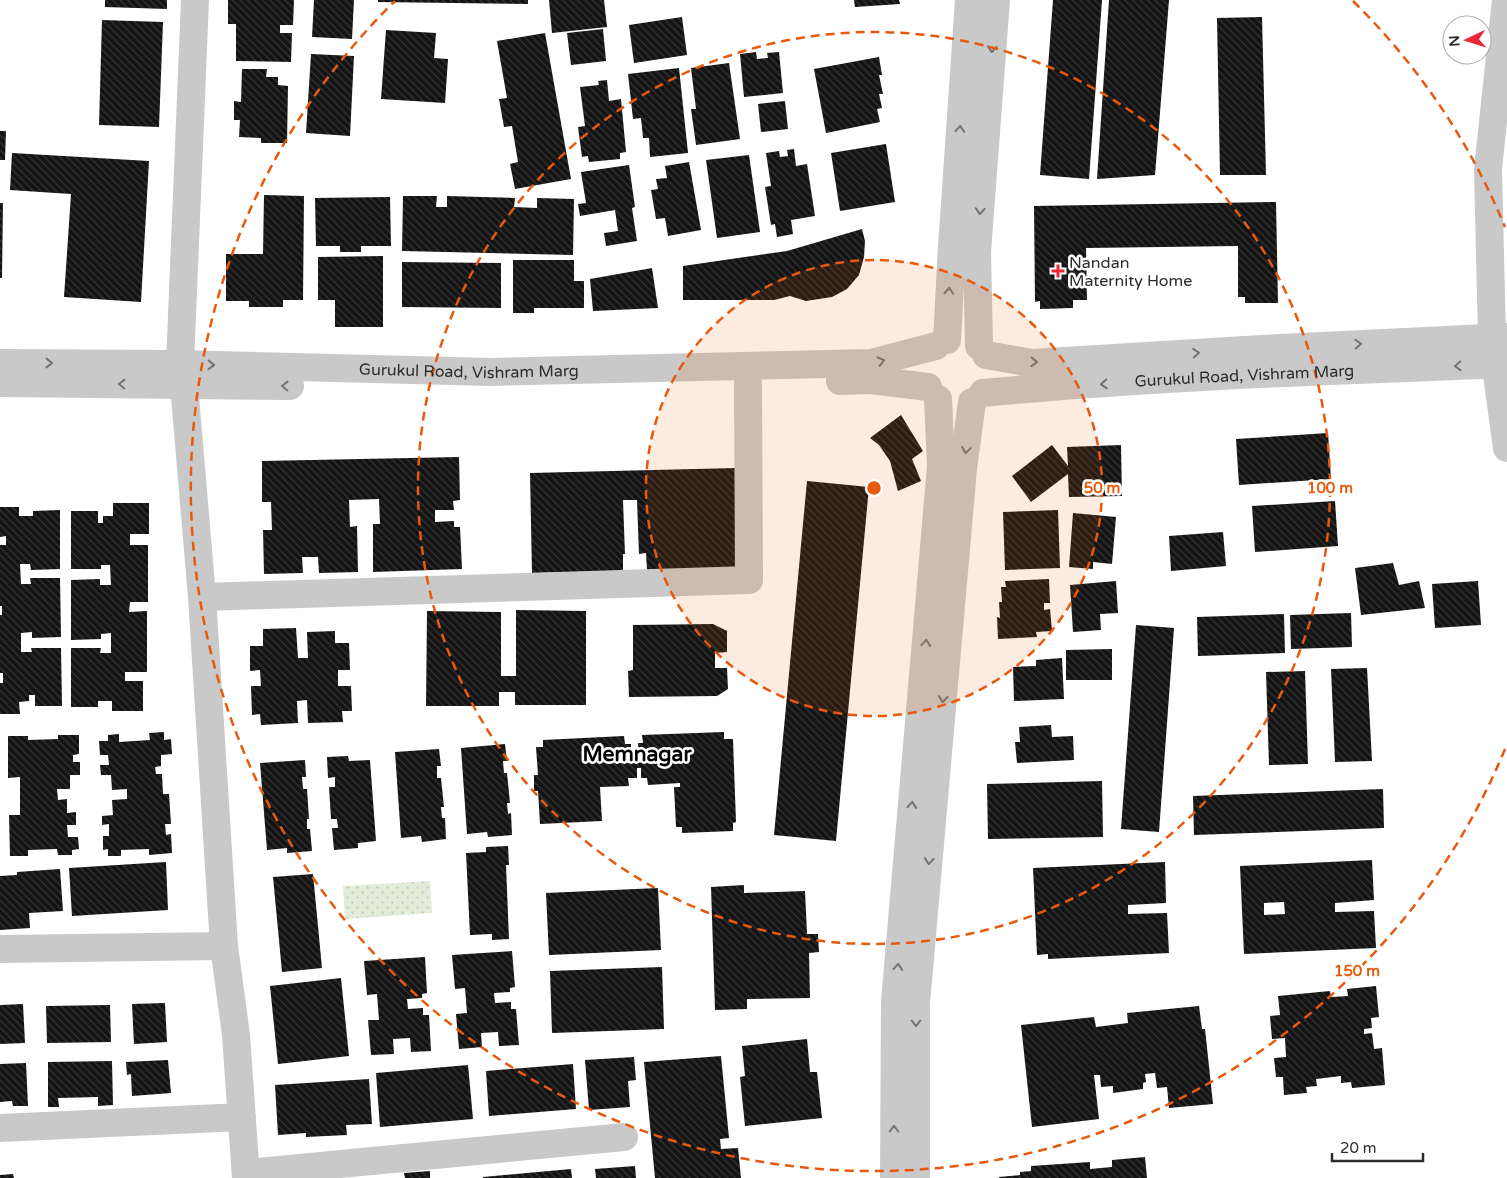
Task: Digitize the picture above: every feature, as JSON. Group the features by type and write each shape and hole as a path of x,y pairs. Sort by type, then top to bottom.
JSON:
{"street":[{"path":"195,0 182,374 202,597 224,946 236,1035 246,1175 624,1137"},
{"path":"941,343 952,247 968,0"},
{"path":"982,351 977,252 996,0"},
{"path":"1506,0 1488,169 1507,448"},
{"name":"Gurukul Road, Vishram Marg","path":"982,351 1032,363 1261,348 1499,337"},
{"path":"894,1178 895,1002 941,466 933,393 925,376 925,364 928,356 941,343 958,338 969,340 982,351 990,366 990,374 989,383 978,398 963,469 916,1003 916,1178"},
{"name":"Gurukul Road, Vishram Marg","path":"0,383 182,374 492,372 871,363 941,343"},
{"name":"Gurukul Road, Vishram Marg","path":"0,363 491,390 871,380 933,393"},
{"name":"Gurukul Road, Vishram Marg","path":"978,398 1035,388 1255,375 1501,364"},
{"path":"202,597 749,580 748,384"},
{"path":"933,393 949,404 955,405 961,405 978,398"},
{"path":"0,949 224,946"},
{"path":"0,1128 242,1117"}],"green space":[{"path":"430,881 432,913 345,919 343,886"}],"building":[{"path":"105,0 167,0 167,9 105,7"},
{"path":"228,0 294,0 293,25 280,25 280,33 292,33 291,62 236,61 236,24 228,24"},
{"path":"314,0 354,0 352,39 312,37"},
{"path":"378,0 528,0 528,4 378,2"},
{"path":"549,0 604,0 607,27 552,33"},
{"path":"854,0 899,0 900,4 855,7"},
{"path":"1053,0 1102,0 1089,179 1040,175"},
{"path":"1109,0 1169,0 1155,175 1097,179"},
{"path":"682,17 687,55 634,63 629,25"},
{"path":"1262,17 1266,175 1220,175 1217,18"},
{"path":"102,20 163,22 159,127 99,125"},
{"path":"603,29 606,61 571,65 567,33"},
{"path":"386,30 436,33 434,58 448,59 445,103 381,99"},
{"path":"545,33 571,179 515,189 510,164 518,162 512,126 504,127 499,99 507,98 497,41"},
{"path":"756,52 757,59 768,58 767,53 779,52 783,93 744,97 740,54"},
{"path":"311,54 354,56 350,136 306,133"},
{"path":"879,57 882,75 879,75 883,94 879,94 882,108 877,109 880,122 826,133 814,69"},
{"path":"729,63 740,139 696,145 691,109 696,109 691,68"},
{"path":"679,68 688,153 650,157 649,138 643,138 641,118 633,119 628,74"},
{"path":"242,69 267,69 266,77 278,77 278,85 288,86 287,143 261,143 261,138 239,137 240,120 234,120 234,101 241,102"},
{"path":"607,80 609,101 621,99 626,152 620,153 620,159 589,162 588,156 582,157 578,127 585,126 580,87 599,85 598,81"},
{"path":"785,101 788,129 761,132 758,104"},
{"path":"0,131 6,131 5,160 0,160"},
{"path":"886,144 895,202 840,211 831,153"},
{"path":"794,149 796,166 807,164 815,216 791,220 793,234 777,237 775,224 771,225 765,187 771,186 766,153 779,151 780,157 788,156 787,150"},
{"path":"12,153 149,161 141,302 64,297 71,194 10,190"},
{"path":"749,155 760,232 717,238 706,160"},
{"path":"689,162 701,230 668,236 665,218 656,219 651,190 658,189 656,179 667,178 665,166"},
{"path":"629,165 635,207 632,208 637,241 606,246 604,233 618,231 615,210 580,216 578,204 586,203 581,172"},
{"path":"264,195 304,196 303,300 283,300 283,307 249,307 249,301 226,301 226,254 263,254"},
{"path":"403,196 437,196 436,207 447,207 447,196 515,198 514,207 537,208 537,198 574,199 573,255 402,251"},
{"path":"390,197 391,246 361,246 361,252 340,252 340,246 316,246 315,198"},
{"path":"1276,202 1278,303 1245,303 1245,297 1238,297 1238,246 1086,248 1087,300 1073,300 1073,308 1040,309 1040,301 1035,302 1034,206"},
{"path":"0,203 3,203 2,278 0,278"},
{"path":"862,229 865,241 864,257 859,275 847,289 832,297 806,301 790,296 774,300 683,300 683,266 787,251"},
{"path":"383,256 383,327 335,327 335,300 318,300 318,257"},
{"path":"513,260 574,260 574,281 584,281 584,308 534,308 534,313 513,313"},
{"path":"402,262 501,263 501,308 402,307"},
{"path":"652,268 658,308 593,311 590,279"},
{"path":"901,415 923,451 912,459 921,481 898,491 890,461 879,445 870,438"},
{"path":"1328,433 1331,479 1239,485 1236,439"},
{"path":"1052,445 1068,466 1067,447 1121,445 1122,496 1069,497 1068,474 1031,502 1012,476"},
{"path":"459,457 460,500 453,501 454,510 435,510 435,522 454,521 454,527 460,527 462,569 373,572 373,524 380,524 379,499 349,500 350,527 357,526 358,572 319,573 318,557 302,557 303,573 264,574 263,530 272,530 271,502 262,502 262,461"},
{"path":"736,468 739,568 647,570 646,553 639,554 637,500 623,500 625,554 623,554 623,571 532,573 530,473"},
{"path":"807,481 869,487 836,841 774,835"},
{"path":"1335,501 1338,546 1255,552 1252,506"},
{"path":"113,503 149,503 149,534 130,534 130,545 148,545 148,602 130,602 129,612 147,611 147,672 125,672 125,681 143,681 143,711 112,711 112,701 98,701 98,707 71,707 71,648 101,648 100,653 111,653 111,633 101,634 101,639 71,640 71,580 100,579 100,585 111,585 110,565 101,565 101,569 71,569 71,511 98,511 98,523 103,523 103,516 113,516"},
{"path":"0,507 19,507 19,516 33,516 33,511 60,510 60,569 31,570 30,564 20,564 21,584 31,584 30,578 60,578 61,637 32,638 32,632 21,633 21,652 32,652 31,648 61,648 62,706 35,706 35,695 29,695 29,701 19,702 20,714 0,714 0,683 3,683 3,673 0,673 0,615 2,615 2,606 0,606 0,545 6,545 6,536 0,537"},
{"path":"1058,510 1060,568 1005,570 1003,512"},
{"path":"1073,513 1116,517 1112,564 1093,562 1093,569 1069,567"},
{"path":"1223,532 1226,566 1171,571 1169,536"},
{"path":"1393,563 1399,585 1419,581 1425,608 1361,615 1355,568"},
{"path":"1049,579 1050,603 1044,603 1044,610 1050,609 1052,631 1036,632 1037,637 998,639 997,617 1000,618 999,602 1002,602 1001,587 1006,587 1005,581"},
{"path":"1116,581 1118,613 1100,614 1101,630 1073,632 1070,585"},
{"path":"1478,581 1481,625 1435,628 1432,584"},
{"path":"516,610 586,611 586,705 515,705 515,692 499,692 499,706 426,706 427,611 501,612 501,676 516,676"},
{"path":"1351,613 1352,647 1291,649 1290,615"},
{"path":"1284,614 1285,653 1198,656 1197,617"},
{"path":"713,624 727,631 727,652 715,653 715,668 727,668 728,689 717,696 629,697 628,671 633,670 633,625"},
{"path":"1136,625 1174,628 1159,832 1121,829"},
{"path":"296,628 298,658 308,658 307,632 335,631 335,643 349,643 350,670 338,670 338,686 351,686 352,711 342,711 343,722 308,723 307,700 297,701 298,723 261,725 260,714 252,715 251,686 261,686 260,670 250,671 250,646 263,646 263,629"},
{"path":"1112,649 1112,680 1066,680 1066,650"},
{"path":"1062,658 1064,699 1014,701 1013,667 1036,666 1036,660"},
{"path":"1367,668 1372,761 1335,762 1331,669"},
{"path":"1305,671 1308,764 1269,765 1266,672"},
{"path":"1051,725 1052,737 1073,736 1074,760 1017,763 1015,742 1020,742 1019,727"},
{"path":"164,732 164,740 171,739 172,754 161,755 161,766 155,767 156,774 162,774 163,794 169,794 171,824 165,824 166,835 171,834 172,853 149,855 149,849 121,850 121,856 108,856 108,849 103,850 103,836 109,836 109,824 102,825 102,816 113,815 112,800 127,799 127,789 112,790 111,775 101,775 100,765 109,765 108,755 100,755 99,741 108,741 108,735 119,734 119,742 150,740 149,733"},
{"path":"724,732 724,739 733,739 736,822 733,823 733,831 682,833 682,827 676,827 674,787 680,787 680,783 648,785 647,778 641,778 641,768 637,768 637,778 628,778 629,786 600,787 602,821 540,824 538,791 534,791 534,775 538,775 536,747 543,747 543,740 624,736 625,744 631,744 631,757 617,757 617,763 653,762 653,756 639,757 638,743 643,743 642,735"},
{"path":"58,735 79,735 79,754 73,755 73,762 80,762 80,775 70,775 70,789 57,789 58,800 67,799 67,813 76,812 76,825 67,825 68,837 78,837 79,849 72,850 72,855 58,855 57,849 28,850 28,856 10,856 9,815 20,815 20,777 8,778 8,736 28,736 28,740 58,739"},
{"path":"505,744 507,761 503,761 504,773 507,773 510,803 507,803 508,814 511,813 512,835 488,837 487,832 467,834 461,748"},
{"path":"439,749 441,766 437,766 437,778 441,778 444,807 441,807 442,818 445,818 446,839 422,842 421,836 401,838 395,752"},
{"path":"348,756 349,761 370,760 376,841 358,843 358,848 334,850 332,828 338,828 337,819 331,819 329,787 335,787 335,777 328,778 327,757"},
{"path":"305,760 306,777 302,777 303,789 307,789 309,819 307,819 307,829 310,829 312,851 287,853 287,848 267,850 260,763"},
{"path":"1102,781 1103,837 988,839 987,784"},
{"path":"1383,789 1384,828 1194,835 1193,796"},
{"path":"508,846 509,865 506,865 509,939 492,940 492,934 470,935 466,853 486,852 486,847"},
{"path":"1372,860 1374,900 1335,903 1335,912 1374,911 1376,948 1244,954 1240,866","holes":["1284,902 1285,914 1264,915 1264,903"]},
{"path":"166,862 168,910 72,916 69,868"},
{"path":"1165,862 1166,903 1128,905 1128,914 1167,913 1169,953 1048,959 1048,954 1037,955 1033,868"},
{"path":"60,869 63,911 29,913 30,928 0,930 0,876 17,875 17,872"},
{"path":"313,874 322,968 282,972 273,877"},
{"path":"744,885 744,893 805,891 807,934 818,934 819,952 809,953 810,998 747,999 747,1009 715,1010 711,887"},
{"path":"658,888 661,950 549,955 546,893"},
{"path":"512,951 515,987 510,988 510,992 494,993 495,1003 511,1002 511,1009 516,1009 519,1045 499,1046 498,1032 481,1033 482,1047 459,1049 456,1014 467,1013 465,988 455,989 452,955"},
{"path":"425,957 427,993 422,994 422,998 407,999 408,1009 423,1008 423,1015 429,1015 431,1051 411,1052 410,1038 393,1039 394,1054 371,1055 368,1020 379,1020 377,994 367,995 364,961"},
{"path":"662,967 664,1029 552,1033 550,971"},
{"path":"341,978 349,1056 278,1064 270,986"},
{"path":"1376,986 1379,1017 1371,1018 1372,1028 1364,1029 1364,1034 1372,1033 1374,1049 1382,1048 1385,1085 1352,1088 1351,1082 1341,1083 1341,1076 1316,1079 1317,1086 1306,1087 1307,1093 1284,1095 1283,1077 1276,1077 1274,1058 1286,1057 1285,1038 1272,1039 1270,1016 1280,1015 1278,996 1330,991 1331,997 1348,996 1347,989"},
{"path":"165,1003 167,1042 134,1044 132,1004"},
{"path":"23,1004 25,1043 0,1044 0,1005"},
{"path":"110,1005 111,1042 47,1043 46,1006"},
{"path":"1199,1006 1202,1029 1205,1029 1213,1104 1169,1108 1167,1087 1157,1088 1155,1073 1145,1074 1146,1082 1143,1083 1143,1089 1113,1093 1113,1086 1101,1087 1100,1075 1094,1075 1099,1119 1032,1127 1021,1025 1094,1017 1096,1027 1128,1023 1127,1013"},
{"path":"807,1039 810,1072 817,1072 822,1118 745,1126 740,1077 745,1076 742,1046"},
{"path":"721,1056 729,1138 720,1139 721,1149 738,1148 741,1178 655,1178 644,1062"},
{"path":"634,1057 636,1080 628,1081 630,1107 589,1110 585,1060"},
{"path":"168,1060 171,1093 132,1096 131,1074 127,1075 126,1062"},
{"path":"112,1061 113,1105 98,1106 98,1097 58,1098 59,1107 48,1107 48,1062"},
{"path":"26,1063 28,1106 13,1106 12,1101 0,1102 0,1064"},
{"path":"573,1064 576,1109 489,1116 486,1071"},
{"path":"468,1065 473,1119 380,1127 376,1073"},
{"path":"369,1079 372,1124 346,1125 347,1135 306,1137 306,1133 278,1135 275,1085"},
{"path":"1145,1157 1147,1178 999,1178 1020,1175 1020,1172 1031,1171 1031,1166 1090,1162 1090,1169 1112,1167 1112,1160"},
{"path":"635,1166 636,1178 596,1178 595,1169"},
{"path":"571,1169 572,1178 483,1178 483,1177"},
{"path":"430,1171 430,1178 405,1178 404,1173"},
{"path":"13,1174 14,1178 0,1178 0,1175"}],"place":[{"name":"Nandan Maternity Home","path":"1058,271"}],"district":[{"name":"Memnagar","path":"637,754"}]}
